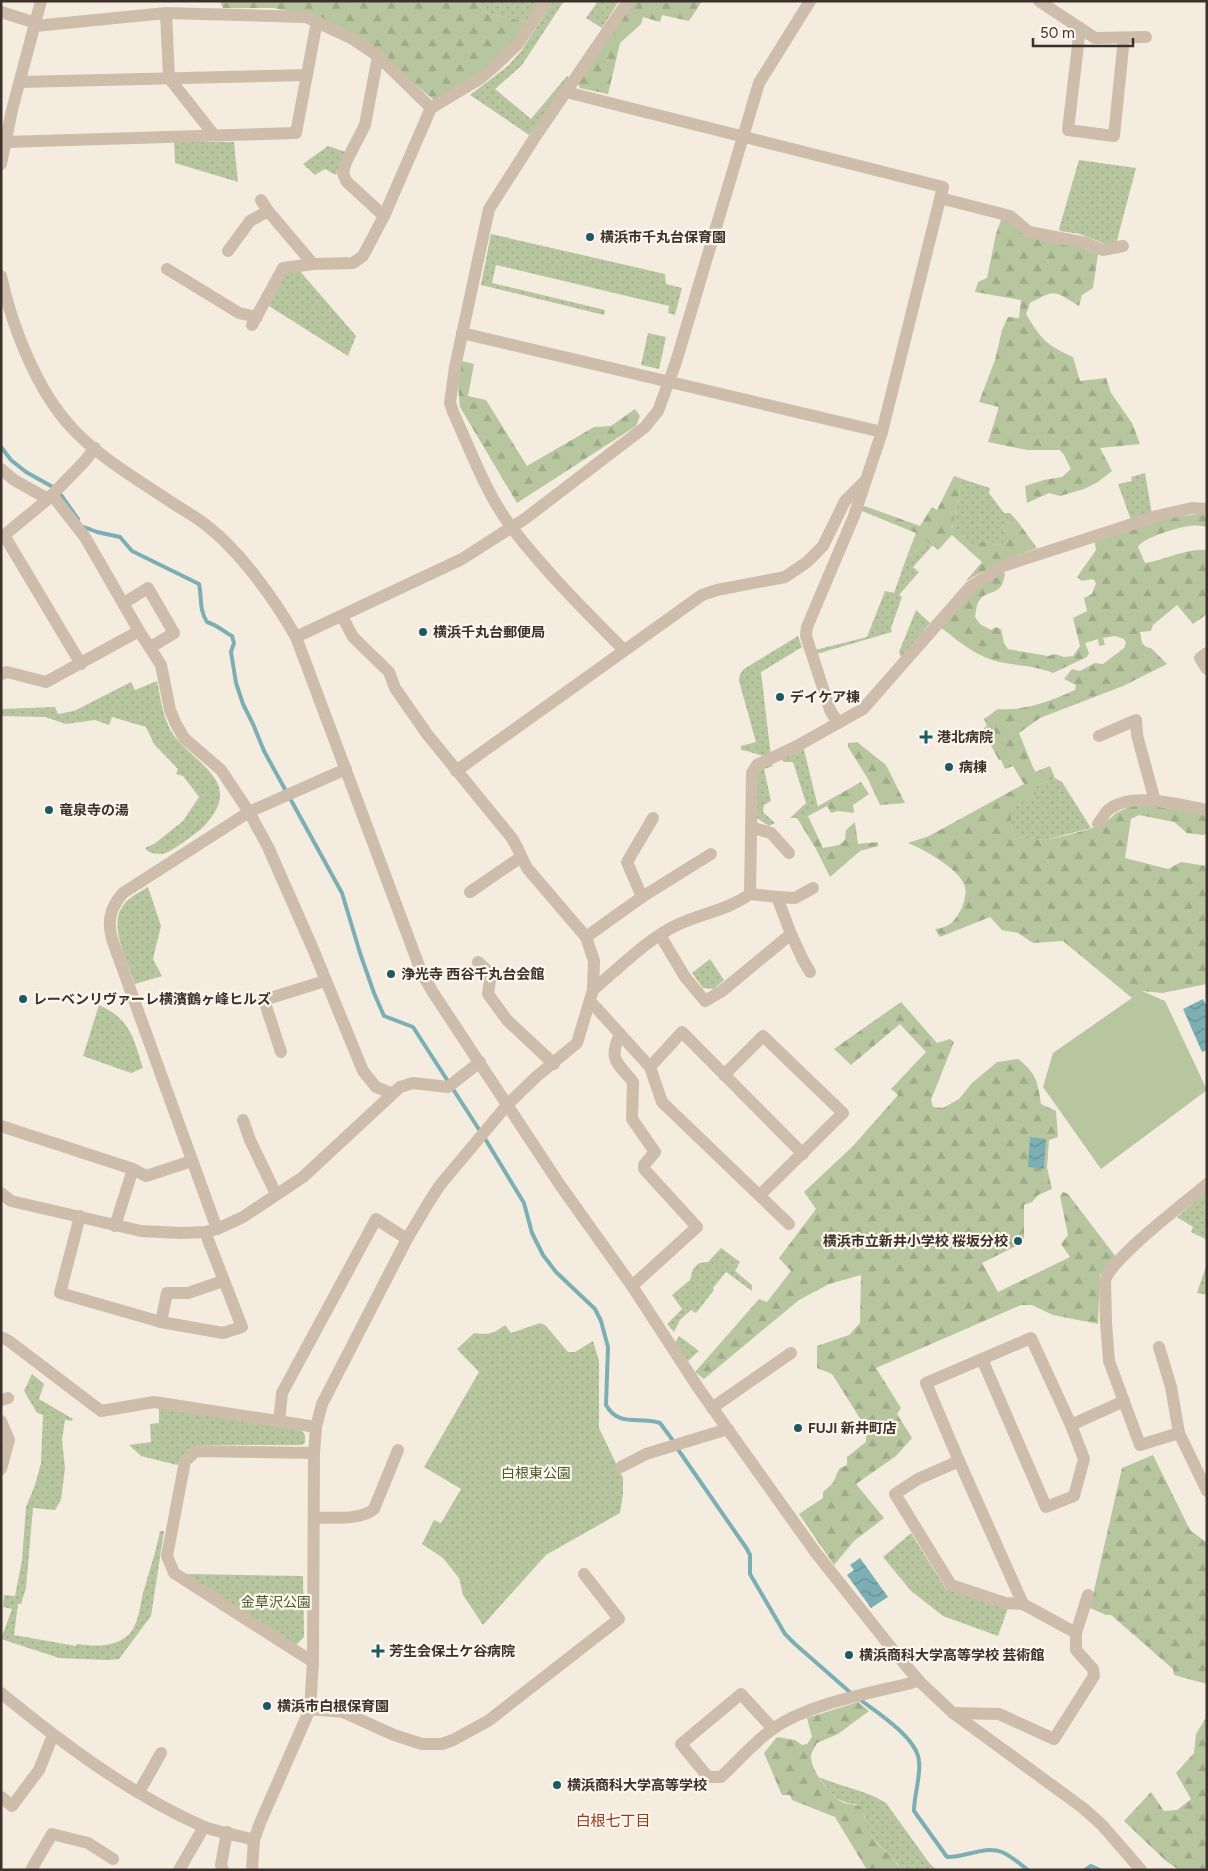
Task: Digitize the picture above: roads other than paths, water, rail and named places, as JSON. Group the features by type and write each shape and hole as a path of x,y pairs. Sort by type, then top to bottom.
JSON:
{"street":[{"path":"1,164 41,1"},
{"path":"167,269 254,321 283,268 312,264 353,263 363,256 384,216 431,108 481,78 507,55 529,29 546,1"},
{"path":"624,650 574,600 512,528 492,496 450,403 455,367 489,209 628,1"},
{"path":"296,637 462,558 512,528 614,452 645,427 658,411 676,362 760,83 810,1"},
{"path":"1039,1 1095,38 1146,37"},
{"path":"1,12 35,25 166,13 306,17 351,38 378,56 431,108"},
{"path":"166,13 168,78 214,135"},
{"path":"5,142 296,133 317,21"},
{"path":"1080,28 1068,130 1114,136 1124,38"},
{"path":"378,56 365,125 346,162 343,173 346,181 384,216"},
{"path":"20,82 307,75"},
{"path":"566,92 943,187 882,432 854,516 807,627 806,636 830,710 838,723"},
{"path":"940,198 1010,216 1029,232 1086,243 1103,250 1123,246"},
{"path":"261,200 312,264"},
{"path":"228,251 250,221 268,211"},
{"path":"1,276 4,301 34,372 43,390 71,427 95,448 206,524 226,543 262,587 287,622 296,637 421,971 560,1185 632,1286 712,1408 816,1553 919,1682 953,1713 1083,1808 1102,1825 1142,1870"},
{"path":"462,333 882,432"},
{"path":"81,664 2,536 50,497 95,448"},
{"path":"1,469 14,480 50,497 85,537 139,631 161,665 170,710 184,738 221,770 249,812 268,847 313,948 363,1071 376,1087 391,1093"},
{"path":"456,771 550,706 624,650 702,595 716,590 784,577 807,562 822,546 844,501 864,483"},
{"path":"750,894 752,773 757,764 797,746 863,708 970,586 1003,566 1157,516 1192,508 1207,509"},
{"path":"124,603 148,588 174,633 151,647"},
{"path":"252,1870 254,1840 310,1709 313,1662 314,1452 316,1427 322,1404 407,1239 440,1185 507,1104 577,1043 592,995 594,960 586,937 527,868 520,849 511,836 456,771 395,688 389,672 353,637 342,616"},
{"path":"3,670 46,682 139,631"},
{"path":"1207,653 1200,658 1207,669"},
{"path":"1099,736 1136,720 1137,735 1155,800"},
{"path":"80,1216 60,1293 162,1322 223,1333 242,1327 223,1280 192,1161 113,942 109,922 115,902 123,893 249,812 346,769"},
{"path":"1098,824 1108,810 1122,803 1141,800 1167,801 1207,810"},
{"path":"642,897 627,862 653,818"},
{"path":"752,826 771,833 790,853"},
{"path":"586,937 642,897 711,854"},
{"path":"470,892 521,856"},
{"path":"592,995 660,934 680,924 736,904 750,894 795,898 813,888"},
{"path":"776,897 791,934 810,972"},
{"path":"660,934 685,977 705,1001 722,991 791,934"},
{"path":"478,962 491,974 488,994 507,1020 554,1064"},
{"path":"281,1052 264,1000 325,980"},
{"path":"592,995 620,1034 650,1067 662,1102 789,1224"},
{"path":"650,1067 682,1032 803,1154"},
{"path":"620,1034 614,1052 614,1059 633,1082 632,1118 655,1152 644,1164 644,1169 697,1226 632,1286"},
{"path":"724,1075 763,1036 843,1113 760,1195"},
{"path":"1,1193 11,1201 141,1231 211,1231 242,1217 302,1176 400,1086 413,1083 448,1087 480,1062"},
{"path":"243,1120 250,1140 276,1194"},
{"path":"1,1126 133,1169 146,1176 192,1161"},
{"path":"115,1226 133,1169"},
{"path":"1179,1433 1140,1446 1109,1362 1105,1281 1107,1275 1121,1257 1207,1184"},
{"path":"278,1422 282,1393 376,1219 407,1239"},
{"path":"162,1322 167,1293 188,1293 223,1280"},
{"path":"1,1337 9,1340 101,1412 154,1402 316,1427"},
{"path":"982,1359 1046,1507 1074,1496 1084,1458 1031,1338 982,1359 926,1384 1023,1604"},
{"path":"1159,1347 1171,1386 1179,1433 1207,1491"},
{"path":"712,1408 791,1353"},
{"path":"1071,1426 1124,1401"},
{"path":"1,1421 9,1440 1,1469"},
{"path":"621,1467 646,1454 728,1430"},
{"path":"314,1518 368,1514 374,1509 398,1450"},
{"path":"313,1662 174,1573 167,1556 185,1461 196,1452 314,1452"},
{"path":"959,1461 918,1479 895,1494 951,1585 1005,1603 1023,1604 1076,1633"},
{"path":"310,1709 343,1712 394,1735 422,1744 442,1744 453,1740 488,1721 619,1619 584,1574"},
{"path":"953,1713 999,1714 1054,1739 1094,1676 1093,1669 1076,1650 1076,1633 1088,1596"},
{"path":"772,1729 741,1694 681,1744 708,1777 721,1777 772,1729 790,1718 824,1705 919,1682"},
{"path":"1,1692 53,1736 140,1792 204,1827 254,1840"},
{"path":"1,1797 12,1806 39,1770 53,1736"},
{"path":"140,1792 162,1753"},
{"path":"179,1870 204,1827"},
{"path":"223,1870 221,1865 228,1832"},
{"path":"30,1870 52,1834 88,1844 113,1859"}],"water":[{"path":"1203,999 1207,1007 1207,1050 1202,1052 1183,1009"},
{"path":"1030,1137 1046,1139 1044,1169 1028,1167"},
{"path":"860,1558 888,1597 871,1608 847,1575 854,1570 850,1565"}],"waterway":[{"path":"1,447 11,460 26,472 51,486 61,495 78,519"},
{"path":"84,527 120,537 132,551 199,584 202,608 207,622 232,636 234,643 231,652 236,683 243,704 264,751 342,893 360,953 384,1016 413,1027 480,1131"},
{"path":"484,1137 524,1203 532,1233 543,1255 556,1272 595,1309 601,1321 608,1347 606,1405 617,1417 660,1423 674,1442"},
{"path":"677,1448 747,1549 750,1555 750,1574 785,1634 852,1694"},
{"path":"858,1698 894,1725 917,1752 919,1767 914,1811 947,1857 995,1850 1009,1856 1028,1870"},
{"path":"1085,1870 1091,1866 1100,1870"}],"place":[{"name":"横浜市千丸台保育園","path":"590,237"},
{"name":"横浜千丸台郵便局","path":"423,632"},
{"name":"デイケア棟","path":"780,697"},
{"name":"港北病院","path":"926,737"},
{"name":"病棟","path":"949,767"},
{"name":"竜泉寺の湯","path":"49,810"},
{"name":"浄光寺 西谷千丸台会館","path":"391,974"},
{"name":"レーベンリヴァーレ横濱鶴ヶ峰ヒルズ","path":"23,999"},
{"name":"横浜市立新井小学校 桜坂分校","path":"1018,1241"},
{"name":"FUJI 新井町店","path":"798,1428"},
{"name":"芳生会保土ケ谷病院","path":"378,1651"},
{"name":"横浜商科大学高等学校 芸術館","path":"849,1655"},
{"name":"横浜市白根保育園","path":"267,1706"},
{"name":"横浜商科大学高等学校","path":"557,1785"}],"district":[{"name":"白根七丁目","path":"613,1821"}],"park label":[{"name":"白根東公園","path":"536,1473"},
{"name":"金草沢公園","path":"276,1602"}]}
